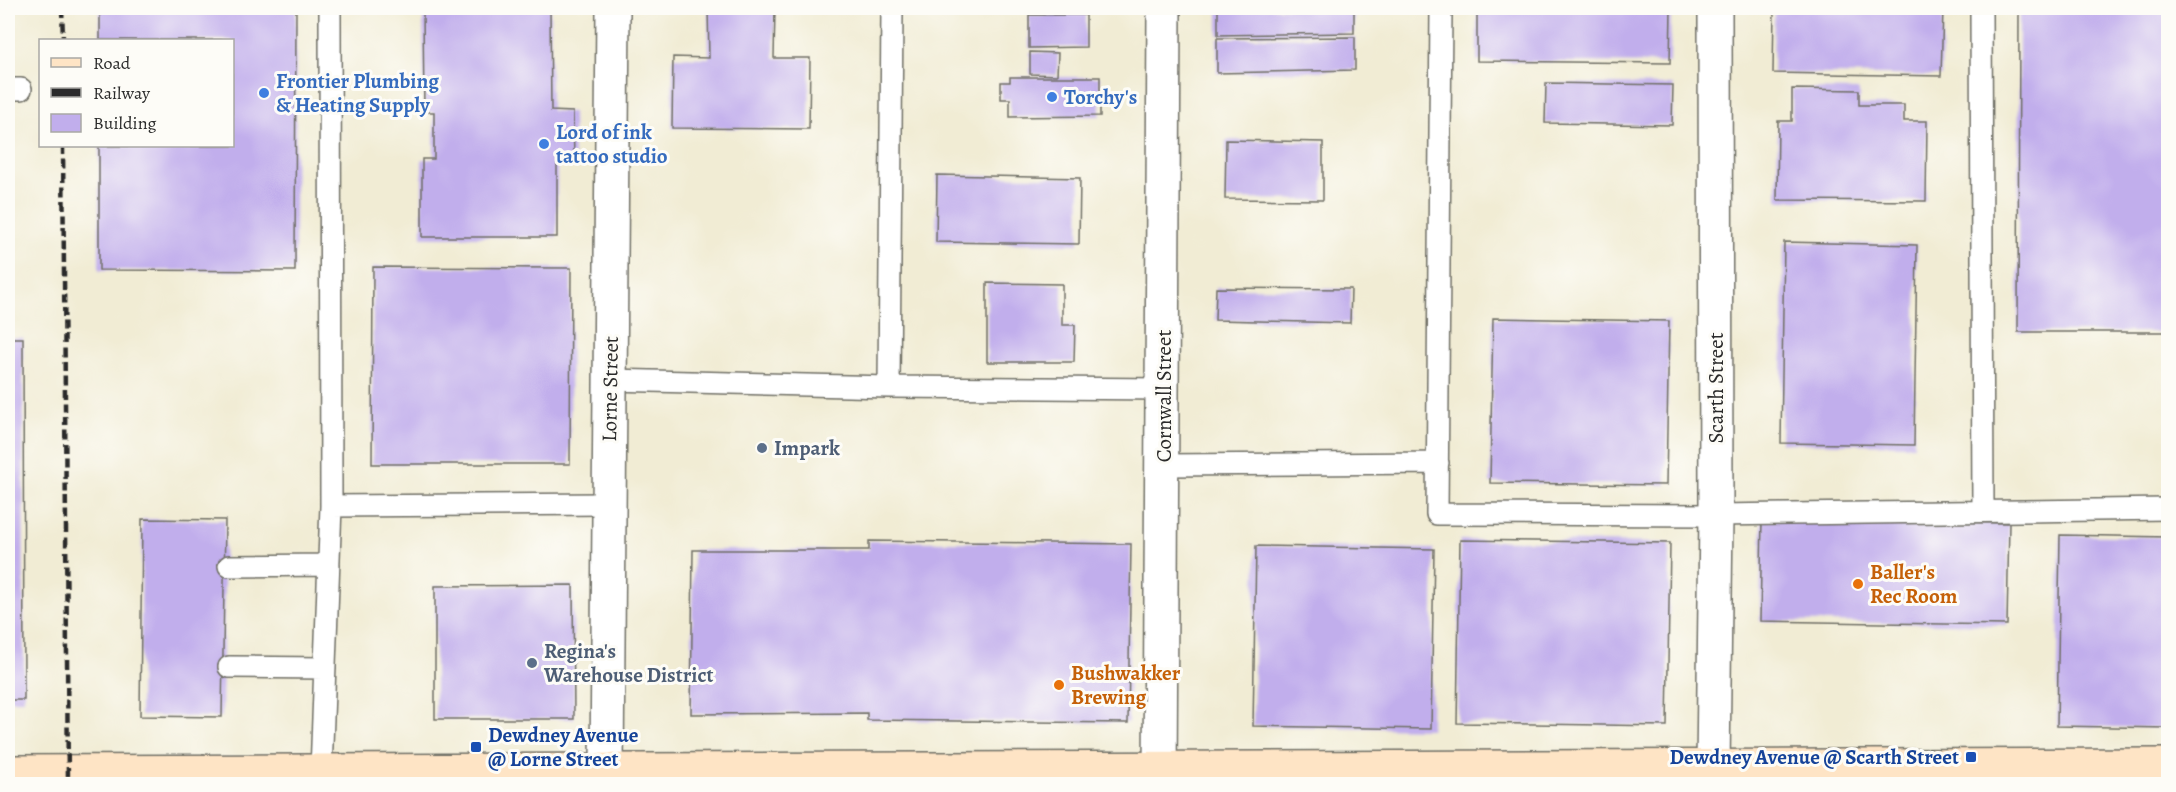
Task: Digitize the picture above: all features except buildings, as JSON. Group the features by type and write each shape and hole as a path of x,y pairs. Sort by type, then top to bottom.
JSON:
{"main road":[{"path":"8,772 607,771 1160,777 1713,768 2169,765"}],"street":[{"name":"Lorne Street","path":"607,771 613,8"},
{"name":"Cornwall Street","path":"1160,777 1164,389 1164,8"},
{"name":"Scarth Street","path":"1713,768 1716,515 1715,8"}],"lane":[{"path":"321,771 331,506 330,8"},
{"path":"889,387 892,8"},
{"path":"1441,8 1437,514 1716,515 2169,509"},
{"path":"1981,8 1983,512"},
{"path":"610,380 889,387 1164,389"},
{"path":"1163,465 1438,463"},
{"path":"331,506 608,504"},
{"path":"229,566 329,565"},
{"path":"229,667 325,668"}],"railway":[{"path":"62,8 63,39"},
{"path":"63,147 68,784"}],"place":[{"name":"Frontier Plumbing & Heating Supply","path":"264,93"},
{"name":"Torchy's","path":"1052,97"},
{"name":"Lord of ink tattoo studio","path":"544,144"},
{"name":"Impark","path":"762,448"},
{"name":"Baller's Rec Room","path":"1858,584"},
{"name":"Regina's Warehouse District","path":"532,663"},
{"name":"Bushwakker Brewing","path":"1059,685"},
{"name":"Dewdney Avenue @ Lorne Street","path":"476,747"},
{"name":"Dewdney Avenue @ Scarth Street","path":"1971,757"}]}
